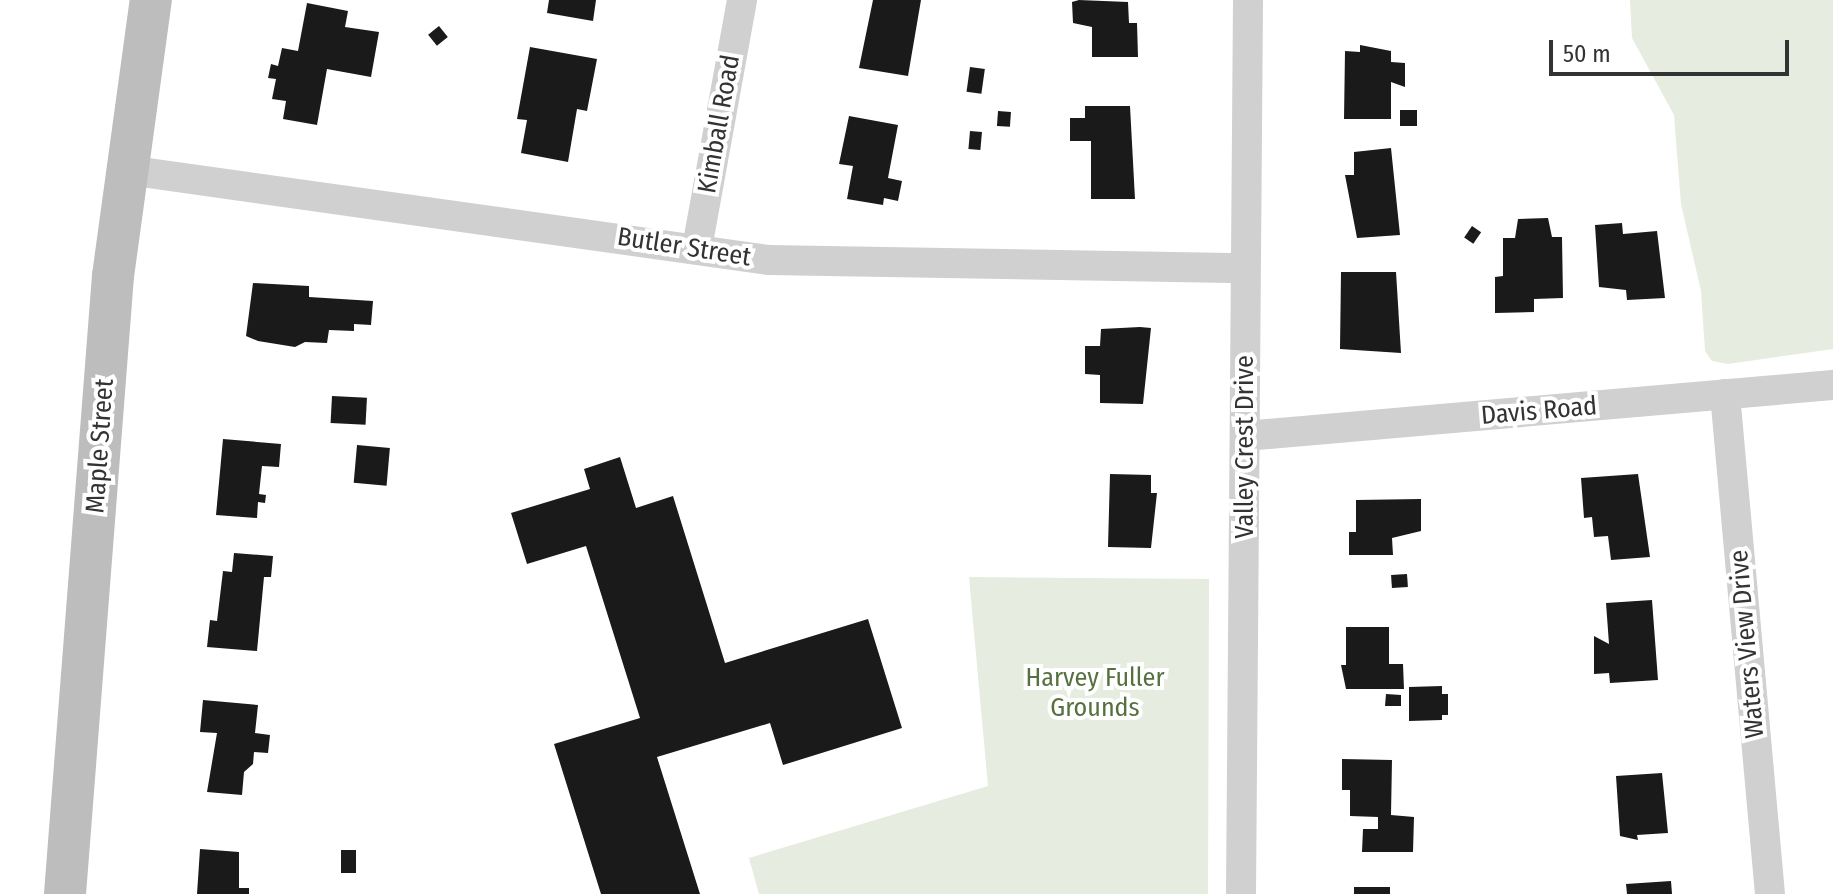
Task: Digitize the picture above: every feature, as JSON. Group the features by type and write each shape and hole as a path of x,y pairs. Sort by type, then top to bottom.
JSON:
{"main road":[{"name":"Maple Street","path":"65,894 112,292 151,0"}],"street":[{"name":"Kimball Road","path":"697,248 742,0"},
{"name":"Valley Crest Drive","path":"1241,894 1248,0"},
{"name":"Butler Street","path":"127,170 768,260 1245,268"},
{"name":"Davis Road","path":"1245,436 1833,385"},
{"name":"Waters View Drive","path":"1725,394 1770,894"}],"green space":[{"path":"1630,0 1833,0 1833,349 1728,364 1712,361 1705,351 1701,291 1681,204 1674,115 1632,38"},
{"name":"Harvey Fuller Grounds","path":"969,577 1209,579 1208,894 759,894 749,858 988,786"}],"building":[{"path":"549,0 596,0 593,21 547,13"},
{"path":"873,0 921,0 908,76 859,68"},
{"path":"1072,2 1128,2 1129,23 1137,23 1138,57 1092,57 1092,27 1073,23"},
{"path":"307,3 348,11 345,27 379,32 371,77 327,69 317,125 283,119 286,101 272,99 276,79 268,78 271,64 278,66 282,48 298,51"},
{"path":"439,26 448,37 437,46 428,35"},
{"path":"1360,45 1391,51 1391,62 1405,63 1405,87 1391,82 1391,119 1344,119 1345,51 1360,52"},
{"path":"530,47 597,59 587,111 577,109 568,162 521,153 527,120 517,119"},
{"path":"970,67 985,69 981,94 967,92"},
{"path":"1085,106 1130,106 1135,199 1091,199 1091,141 1070,141 1070,118 1085,118"},
{"path":"1400,110 1417,110 1417,126 1400,126"},
{"path":"998,111 1011,112 1010,127 997,126"},
{"path":"849,116 898,125 888,178 902,181 898,201 884,198 883,205 847,199 853,166 839,164"},
{"path":"970,131 982,132 980,150 968,149"},
{"path":"1391,148 1400,235 1357,238 1345,175 1354,175 1354,152"},
{"path":"1548,218 1552,237 1562,237 1563,298 1534,299 1534,312 1495,313 1495,277 1503,276 1503,238 1515,238 1518,219"},
{"path":"1622,223 1623,234 1657,231 1665,298 1627,300 1626,290 1599,287 1595,225"},
{"path":"1472,226 1481,232 1473,244 1464,238"},
{"path":"1341,272 1396,272 1401,353 1340,349"},
{"path":"253,283 309,286 309,297 373,301 371,325 354,324 354,331 329,330 327,343 305,342 295,347 258,341 246,336"},
{"path":"1151,328 1143,404 1100,403 1100,375 1085,374 1085,346 1100,346 1101,329"},
{"path":"332,396 367,398 366,425 331,423"},
{"path":"223,439 281,444 279,467 262,466 259,494 266,495 265,503 258,502 257,518 216,515"},
{"path":"357,445 390,448 387,486 354,483"},
{"path":"620,457 636,508 673,496 725,663 868,619 902,728 783,765 770,723 657,757 700,894 601,894 554,744 640,718 586,546 527,564 511,513 590,489 584,469"},
{"path":"1110,474 1151,475 1151,493 1157,493 1151,548 1108,547"},
{"path":"1638,474 1650,557 1611,560 1608,536 1594,537 1592,517 1584,518 1581,478"},
{"path":"1421,499 1421,531 1392,538 1393,555 1349,555 1349,532 1356,532 1356,500"},
{"path":"234,553 273,556 271,577 264,577 257,651 207,647 210,620 217,621 223,571 232,572"},
{"path":"1407,574 1408,587 1392,588 1391,575"},
{"path":"1652,600 1658,680 1610,683 1609,673 1594,674 1594,636 1609,644 1606,603"},
{"path":"1346,627 1389,627 1389,664 1403,664 1404,689 1346,689 1341,665 1346,665"},
{"path":"1442,686 1442,694 1448,694 1448,715 1442,715 1442,720 1409,721 1409,687"},
{"path":"1386,694 1401,695 1401,706 1385,706"},
{"path":"203,700 258,705 255,733 270,735 268,753 254,752 253,764 244,772 242,795 207,792 217,733 200,732"},
{"path":"1342,759 1392,760 1391,815 1414,817 1413,852 1362,852 1363,829 1378,829 1378,817 1350,816 1350,790 1342,790"},
{"path":"1662,773 1668,833 1637,835 1638,840 1620,836 1616,776"},
{"path":"200,849 239,852 239,888 249,888 249,894 197,894"},
{"path":"341,850 356,850 356,873 341,873"},
{"path":"1671,881 1672,894 1627,894 1626,884"},
{"path":"1354,887 1390,887 1390,894 1354,894"}]}
